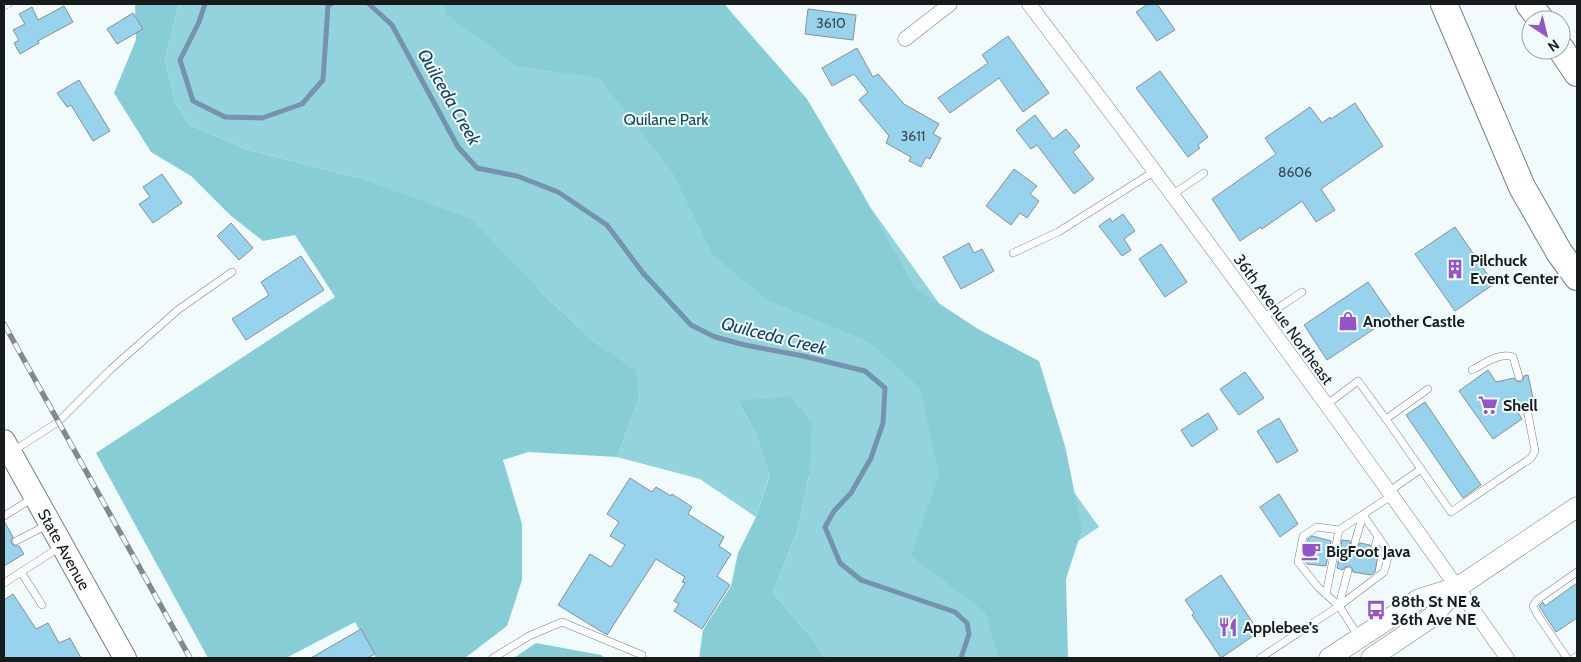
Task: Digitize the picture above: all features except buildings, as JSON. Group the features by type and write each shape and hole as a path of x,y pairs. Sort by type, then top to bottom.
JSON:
{"highway":[{"path":"1444,4 1522,187 1559,252 1577,277"},
{"path":"1568,60 1577,73"}],"main road":[{"name":"State Avenue","path":"10,455 125,658"},
{"path":"1371,658 1432,617 1458,587 1577,507"},
{"path":"1329,658 1419,599 1458,587"}],"street":[{"path":"905,39 950,4"},
{"name":"36th Avenue Northeast","path":"1029,4 1155,171 1458,587 1507,658"}],"lane":[{"path":"4,6 8,4"},
{"path":"1013,253 1058,232 1155,171"},
{"path":"1172,195 1204,173"},
{"path":"10,455 58,422 111,369 179,309 232,272"},
{"path":"1262,319 1302,292"},
{"path":"1472,370 1499,356 1510,356 1514,357 1519,377"},
{"path":"1326,405 1358,381 1451,512 1531,458 1535,452 1526,409"},
{"path":"1386,419 1428,389"},
{"path":"1359,637 1339,606 1318,587 1298,562 1303,536 1317,527 1340,530 1363,515 1421,469"},
{"path":"4,516 35,497"},
{"path":"1260,658 1339,606 1384,572 1388,554 1386,548 1363,515"},
{"path":"1355,542 1363,515"},
{"path":"16,541 50,524"},
{"path":"1326,594 1340,530"},
{"path":"1375,546 1378,536"},
{"path":"4,583 63,546"},
{"path":"1339,606 1348,571"},
{"path":"21,572 42,605"},
{"path":"1567,658 1537,614 1534,606 1537,600 1577,572"},
{"path":"1365,586 1368,575"},
{"path":"493,658 530,636 562,622 642,655"}],"green space":[{"path":"135,4 179,4 165,59 175,102 190,125 245,149 359,178 471,219 538,289 593,341 636,371 640,396 617,457 528,452 503,460 522,524 522,580 507,626 465,658 376,658 355,622 286,658 208,658 96,453 335,297 295,235 263,241 230,215 191,176 151,152 114,93 136,40"},
{"path":"179,4 725,4 1099,527 1017,582 1068,658 825,658 817,644 773,593 797,531 809,476 738,401 756,434 770,473 756,517 700,479 617,457 640,396 636,372 593,341 538,289 359,178 245,149 190,125 175,102 165,59"},
{"name":"Quilane Park","path":"444,4 724,4 807,99 860,189 914,287 978,329 1039,361 1065,446 1082,529 1066,579 1068,658 998,658 985,612 911,556 939,474 920,388 869,342 766,299 712,254 673,173 599,78 517,66 446,14"},
{"path":"789,396 812,422 809,476 797,531 773,593 817,644 825,658 699,658 703,630 731,586 738,553 756,517 770,474 756,434 738,401"},
{"path":"536,643 601,655 605,658 514,658"}],"waterway":[{"name":"Quilceda Creek","path":"205,4 199,22 180,60 193,101 225,117 262,118 302,104 323,80 328,6 331,4"},
{"name":"Quilceda Creek","path":"369,4 392,25 458,147 477,168 517,176 558,192 607,225 643,273 691,325 715,337 745,345 803,356 865,371 885,388 883,423 871,458 851,493 834,511 825,527 840,563 861,580 955,612 967,623 969,634 961,658"}],"railway":[{"path":"4,324 190,658"}],"place":[{"name":"Pilchuck Event Center","path":"1455,269"},
{"name":"Another Castle","path":"1348,321"},
{"name":"Shell","path":"1488,405"},
{"name":"BigFoot Java","path":"1311,551"},
{"name":"88th St NE & 36th Ave NE","path":"1376,610"},
{"name":"Applebee's","path":"1228,627"}]}
